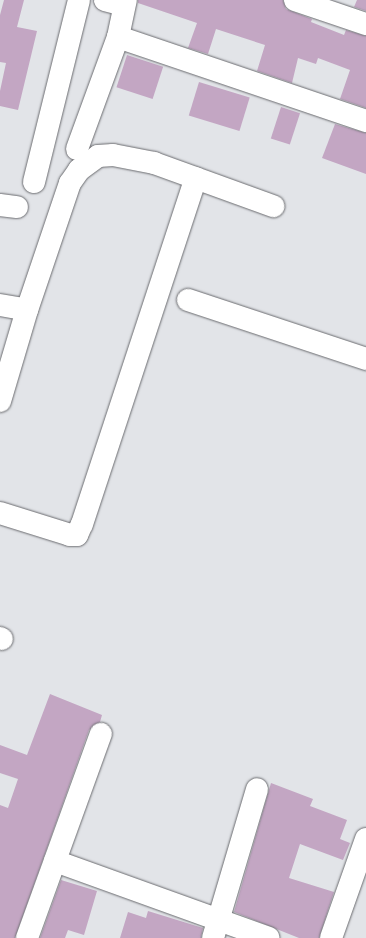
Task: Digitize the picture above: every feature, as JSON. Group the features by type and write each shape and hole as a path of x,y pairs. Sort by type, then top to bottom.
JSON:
{"street":[{"path":"34,182 79,0"},
{"path":"295,0 366,24"},
{"path":"77,149 118,37 118,2"},
{"path":"118,37 366,121"},
{"path":"0,400 63,199 70,183 83,166 98,156 112,155 154,164 273,206"},
{"path":"0,513 70,535 77,535 82,524 196,178"},
{"path":"188,300 366,360"},
{"path":"0,305 27,310"},
{"path":"27,938 102,734"},
{"path":"215,929 257,789"},
{"path":"331,938 366,839"},
{"path":"55,861 215,929 269,938"}],"building":[{"path":"4,0 24,0 17,27 37,31 18,110 0,106 0,91 6,63 0,62 0,15"},
{"path":"138,0 283,0 286,9 312,19 311,22 344,35 346,30 366,36 366,108 340,99 350,70 318,58 316,64 298,58 292,83 257,71 265,45 216,29 208,54 188,48 197,23 138,3"},
{"path":"357,0 366,0 366,11 354,7"},
{"path":"127,55 163,67 153,99 116,87"},
{"path":"199,82 250,97 239,131 189,115"},
{"path":"281,107 300,113 290,145 271,138"},
{"path":"335,124 366,133 366,174 322,158"},
{"path":"50,694 102,715 100,722 89,730 15,938 0,938 0,805 8,808 18,779 0,773 0,745 27,755"},
{"path":"271,783 313,799 310,806 347,820 340,839 350,843 343,860 300,844 289,878 334,892 319,938 299,938 234,912"},
{"path":"61,880 97,891 84,935 68,930 65,938 40,938"},
{"path":"148,911 203,928 201,938 120,938 128,912 146,918"}]}
